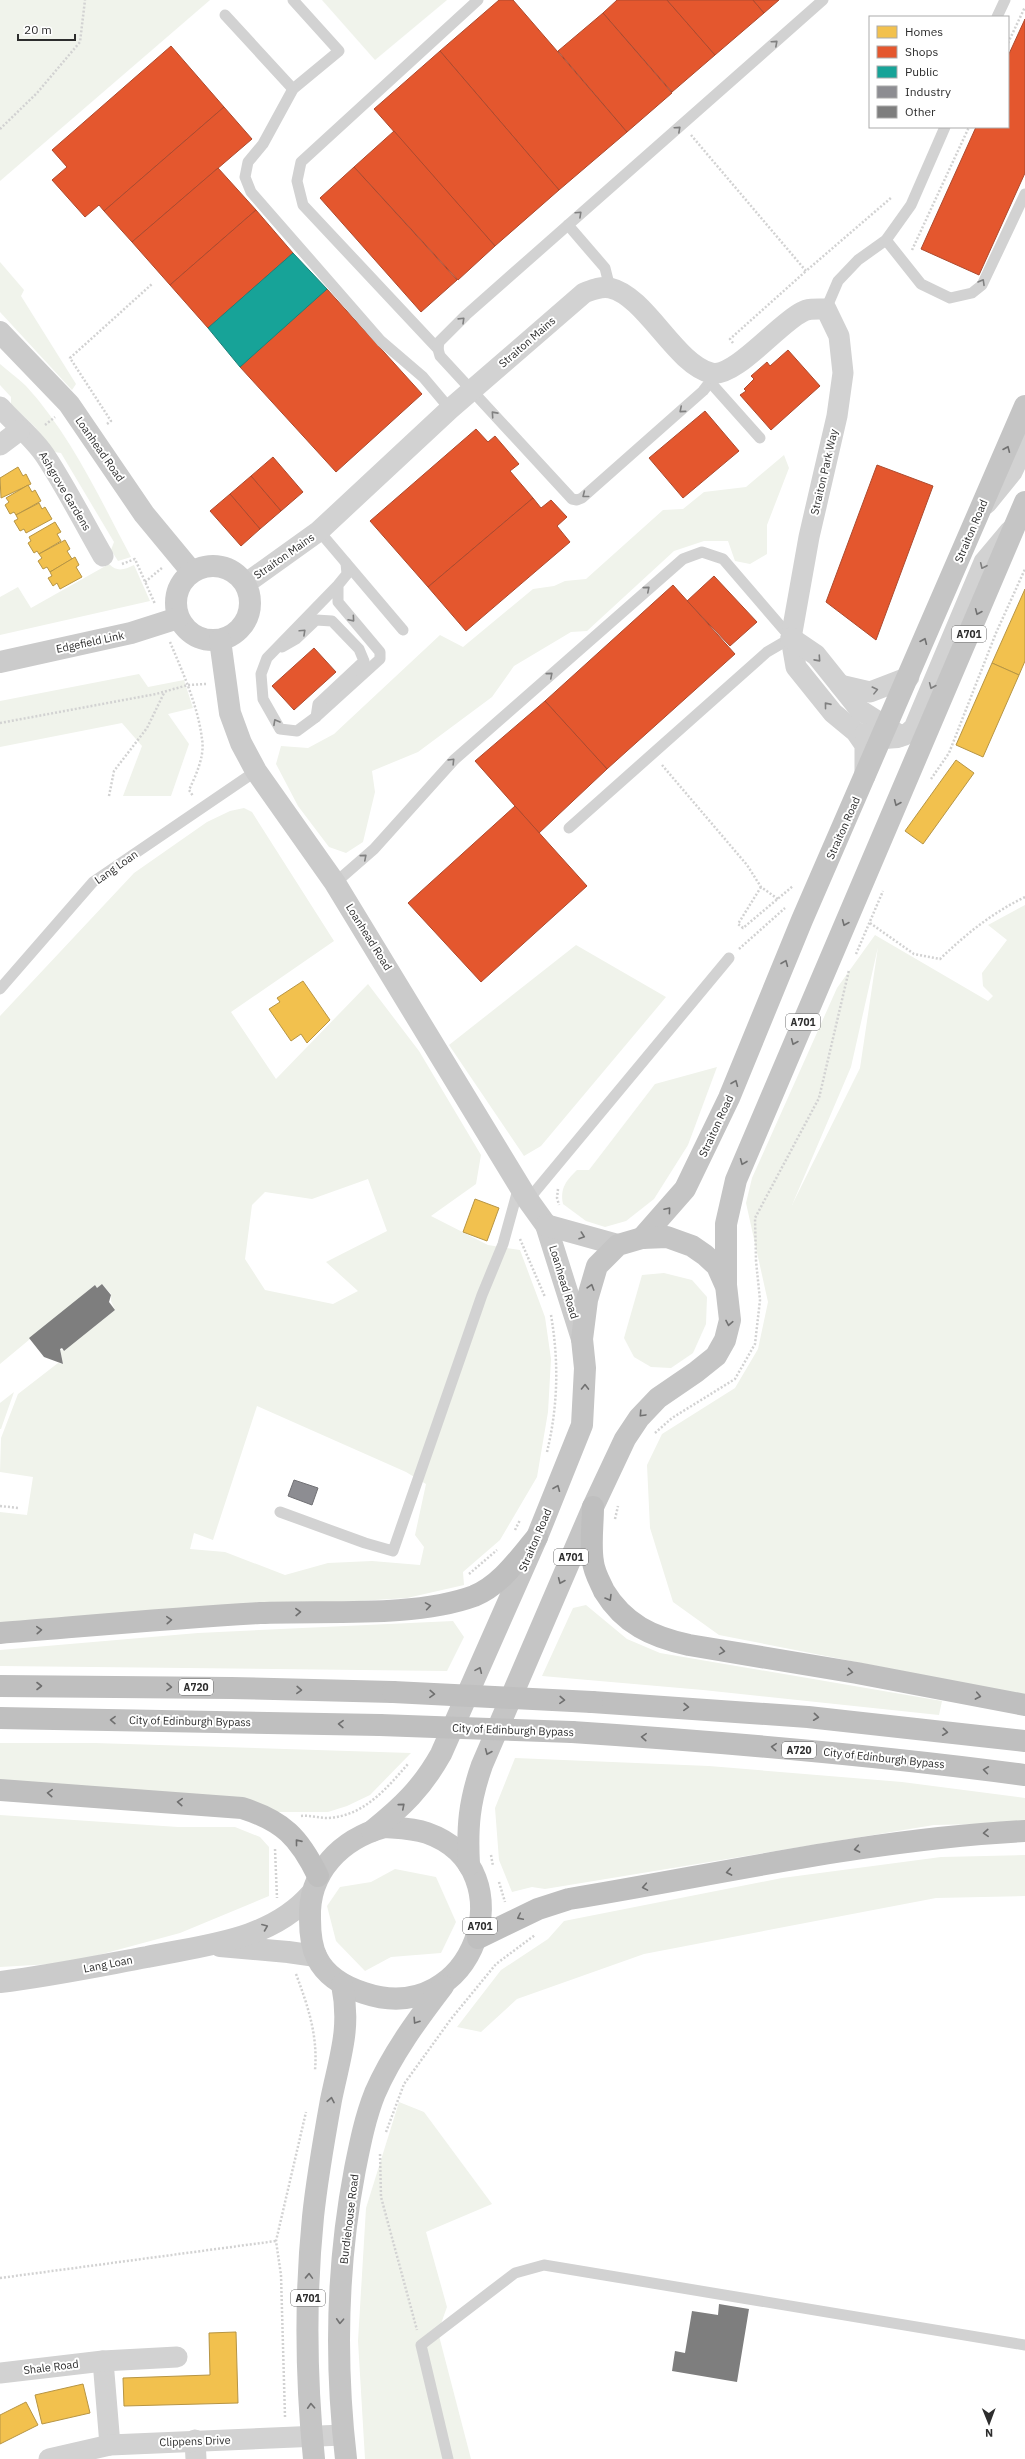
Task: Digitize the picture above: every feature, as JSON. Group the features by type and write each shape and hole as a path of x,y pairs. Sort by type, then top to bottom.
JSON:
{"highway":[{"path":"593,1507 593,1562 599,1581 612,1603 625,1618 645,1632 663,1640 689,1645 856,1673 1025,1705"},
{"path":"0,1633 260,1613 410,1609 443,1604 474,1596 498,1582 538,1537"},
{"name":"A720","path":"0,1686 231,1688 393,1692 592,1702 808,1717 1025,1741"},
{"name":"City of Edinburgh Bypass","path":"0,1718 380,1725 572,1732 707,1741 872,1756 1025,1775"},
{"path":"0,1790 242,1808 266,1816 283,1826 309,1855 314,1885"},
{"path":"478,1938 538,1909 569,1899 863,1847 971,1834 1025,1830"}],"main road":[{"name":"Loanhead Road","path":"0,332 69,404 144,514 192,572"},
{"name":"Straiton Road","path":"642,1238 685,1189 729,1098 802,920 865,777 891,733 909,677 1025,406"},
{"name":"Straiton Road","path":"469,1865 467,1830 473,1790 593,1507 625,1439 638,1418 658,1398 696,1372 716,1356 725,1340 730,1320 726,1285 726,1224 736,1180 1025,502"},
{"path":"221,567 230,570 245,584 249,595 250,607 247,619 240,629 231,636 220,640 207,640 195,636 170,621 175,606 177,593 183,581 192,572 201,568 221,567"},
{"name":"Edgefield Link","path":"0,662 132,633 170,621"},
{"name":"Loanhead Road","path":"220,640 230,712 241,743 256,771 335,883 524,1193 546,1224 582,1339"},
{"name":"Loanhead Road","path":"546,1224 618,1246"},
{"name":"Straiton Road","path":"372,1831 407,1802 430,1774 441,1754 538,1537 582,1426 585,1368 582,1339 587,1300 597,1266 618,1246 642,1238 667,1237 692,1246 717,1266 726,1285"},
{"name":"A701","path":"385,1827 427,1833 458,1852 469,1865 477,1887 481,1905 478,1938 462,1965 448,1979 421,1994 401,1999 378,1997 342,1984 325,1970 316,1956 311,1935 314,1885 344,1846 372,1831 385,1827"},
{"name":"Lang Loan","path":"0,1982 56,1975 215,1946 282,1919 295,1910 314,1885"},
{"name":"Lang Loan","path":"215,1946 288,1952 316,1956"},
{"name":"Burdiehouse Road","path":"346,2459 343,2435 340,2326 344,2243 349,2201 364,2126 375,2094 390,2062 421,2014 448,1979"},
{"name":"A701","path":"314,2459 308,2359 309,2274 321,2158 347,2028 342,1984"}],"street":[{"name":"Straiton Mains","path":"245,584 319,531 450,409 575,300 596,288 610,288"},
{"path":"610,288 636,304 679,351 711,378 732,368 803,311 826,309"},
{"name":"Straiton Park Way","path":"826,309 839,336 843,373 837,416 809,537 791,638 796,667 833,713 856,732 865,746 865,777"},
{"name":"Ashgrove Gardens","path":"0,408 20,430 32,438 46,456 103,556"},
{"path":"0,445 20,430"},
{"path":"980,510 1012,472 1025,444"},
{"path":"891,733 908,734 914,728 984,562 1015,525"},
{"path":"791,638 816,655 860,710 891,733 908,742 912,768"},
{"path":"840,685 870,692 909,677"},
{"name":"Straiton Park Way","path":"856,732 891,733"},
{"name":"Shale Road","path":"0,2373 103,2361 177,2357"},
{"path":"103,2361 110,2445"},
{"name":"Clippens Drive","path":"49,2459 110,2445 195,2450 312,2436 343,2435"}],"lane":[{"path":"293,0 339,51 293,89 263,144 248,162 245,177 252,192 381,341 423,377 450,409"},
{"path":"438,349 303,204 297,181 301,162 478,0"},
{"path":"760,438 711,378 698,396 576,500 572,499 440,356 438,349 439,342 466,315 823,0"},
{"path":"997,16 1005,0"},
{"path":"225,15 293,89"},
{"path":"826,309 838,281 858,260 886,240 911,205 945,128"},
{"path":"886,240 921,284 950,298 972,293 982,285 1025,194"},
{"path":"568,225 605,268 610,288"},
{"path":"319,531 403,630"},
{"path":"335,883 374,849 454,760 683,558 702,552 723,559 791,638 767,652 569,828"},
{"path":"338,585 338,602 380,652 380,659 316,717 297,731 280,729 263,699 261,674 267,658 338,585 347,574 346,563"},
{"path":"271,653 296,639 316,620 332,621 359,649 364,661 318,704 316,717"},
{"name":"Lang Loan","path":"0,988 93,882 256,771"},
{"path":"280,1512 365,1543 393,1551 482,1295 524,1193 729,958"},
{"path":"448,2459 421,2345 515,2273 544,2265 1025,2345"}],"path":[{"path":"0,129 37,93 80,42 85,0"},
{"path":"1009,41 1025,6"},
{"path":"682,125 806,271"},
{"path":"901,259 913,249 970,128"},
{"path":"746,356 730,339 892,197"},
{"path":"109,431 105,426 111,420 70,358 152,284"},
{"path":"103,556 113,563 122,564 135,559 155,604"},
{"path":"927,785 949,753 996,633 1025,569"},
{"path":"170,621 203,741 198,771 189,790 200,809"},
{"path":"0,723 165,692 188,685 226,682"},
{"path":"109,796 114,771 147,728 165,692"},
{"path":"653,754 747,865 761,887 778,899"},
{"path":"761,887 738,924 743,928 793,886 797,889"},
{"path":"856,956 871,924 884,889"},
{"path":"850,912 871,924 914,954 940,959 969,932 1000,909 1025,897"},
{"path":"652,1436 672,1418 734,1379 755,1344 760,1300 756,1261 755,1218 819,1098 850,968"},
{"path":"613,1526 618,1505"},
{"path":"0,1506 18,1508"},
{"path":"491,1852 494,1867"},
{"path":"496,1874 506,1903 512,1900"},
{"path":"385,2133 404,2084 451,2019 496,1964 545,1927 538,1909"},
{"path":"380,2147 381,2197 421,2345"},
{"path":"0,2278 276,2241"}],"shaded area":[{"path":"0,0 210,0 0,181"},
{"path":"322,0 447,0 375,60"},
{"path":"0,262 24,290 21,296 76,384 72,390 0,312"},
{"path":"0,364 26,386 57,425 84,468 131,557 118,561 111,550 114,542 61,453 54,452 35,427 11,404 11,397 0,385"},
{"path":"784,455 789,468 767,525 767,554 750,564 735,561 728,541 704,541 674,551 587,631 571,632 514,666 492,697 418,752 372,771 375,792 363,842 346,853 329,847 298,806 276,764 281,746 308,748 334,734 440,635 463,647 533,589 554,586 565,581 586,579 663,510 683,509 704,492 746,487"},
{"path":"109,564 118,569 127,568 134,565 150,601 0,635 0,597 18,587 31,608"},
{"path":"139,674 148,687 184,680 193,708 168,714 189,744 171,796 123,796 142,746 122,723 0,747 0,701"},
{"path":"244,808 252,812 334,941 231,1012 276,1079 368,984 419,1051 481,1155 476,1184 431,1216 488,1245 520,1250 545,1317 551,1359 548,1412 537,1477 500,1540 463,1572 464,1585 407,1598 0,1623 0,1512 27,1515 33,1477 0,1472 1,1438 18,1394 58,1363 63,1364 60,1349 64,1351 115,1310 111,1301 111,1294 102,1284 97,1288 95,1285 0,1364 0,1016 134,873 207,822 230,811","holes":["368,1179 387,1231 326,1262 358,1291 333,1304 265,1290 245,1259 252,1205 265,1192 312,1199","257,1406 406,1472 426,1484 415,1535 424,1547 420,1565 372,1561 328,1563 285,1575 225,1552 190,1549 194,1533 213,1540"]},
{"path":"1025,905 1025,1695 719,1635 673,1602 650,1528 647,1465 662,1434 735,1388 758,1349 768,1302 746,1203 752,1178 837,988 875,935 988,1001 993,996 983,986 982,973 1007,940 988,925","holes":["878,947 860,1068 792,1205 851,1067"]},
{"path":"576,945 666,997 541,1146 524,1156 449,1045"},
{"path":"717,1067 688,1145 654,1199 626,1221 605,1227 586,1221 563,1204 563,1189 570,1178 577,1170 589,1170 655,1084"},
{"path":"664,1273 692,1280 707,1297 706,1324 693,1353 671,1368 651,1367 634,1357 624,1338 642,1275"},
{"path":"14,1392 1,1429 0,1429 0,1403"},
{"path":"586,1605 627,1639 660,1653 942,1701 939,1715 703,1690 542,1676 573,1608"},
{"path":"453,1621 464,1637 447,1671 0,1666 0,1650 198,1633"},
{"path":"0,1743 95,1743 411,1753 370,1795 347,1806 328,1812 278,1812 0,1782"},
{"path":"515,1758 709,1766 902,1782 1025,1798 1025,1823 934,1825 545,1889 532,1887 512,1892 499,1860 495,1808"},
{"path":"0,1815 178,1827 235,1827 260,1837 269,1847 269,1896 180,1933 69,1963 0,1967"},
{"path":"1025,1855 1025,1896 936,1898 644,1954 517,1999 481,2032 457,2027 501,1970 548,1939 564,1921 782,1878 941,1857"},
{"path":"395,1869 436,1877 456,1922 441,1953 391,1957 365,1971 336,1941 327,1906 340,1887 371,1882"},
{"path":"399,2102 424,2112 492,2204 426,2232 447,2307 438,2332 471,2459 365,2459 358,2341 366,2208"}],"building: Homes":[{"path":"18,467 23,476 26,474 31,484 1,498 0,478"},
{"path":"28,485 32,492 35,490 41,501 16,515 14,512 10,514 5,505 9,502 6,498"},
{"path":"39,503 42,509 45,507 52,519 26,533 24,529 20,531 14,521 18,519 16,515"},
{"path":"55,522 61,532 57,534 61,541 39,554 37,551 34,553 28,543 31,541 29,537"},
{"path":"65,540 70,549 67,551 72,559 50,572 47,567 43,569 38,561 42,558 39,554"},
{"path":"75,557 79,565 76,567 82,577 60,589 57,583 53,586 48,578 52,576 50,572"},
{"path":"1025,589 1025,661 1019,675 992,663"},
{"path":"992,663 1019,675 983,757 956,745"},
{"path":"956,760 974,773 923,844 905,831"},
{"path":"303,981 330,1020 307,1043 301,1034 291,1041 269,1009 280,1002 277,998"},
{"path":"475,1199 499,1208 487,1241 463,1232"},
{"path":"236,2332 238,2403 124,2406 123,2378 210,2375 209,2333"},
{"path":"83,2384 90,2413 42,2424 35,2395"},
{"path":"26,2402 38,2425 0,2444 0,2415"}],"building: Shops":[{"path":"499,0 513,0 627,132 559,190 440,51"},
{"path":"617,0 667,0 715,55 672,92 603,13"},
{"path":"667,0 753,0 764,13 715,55"},
{"path":"753,0 779,0 764,13"},
{"path":"603,13 672,93 627,132 558,51"},
{"path":"1025,19 1025,173 979,275 921,249 976,128 1009,128 1009,54"},
{"path":"171,46 224,107 104,211 99,205 85,217 52,180 67,167 52,150"},
{"path":"440,51 559,190 495,246 374,109"},
{"path":"224,107 252,139 132,242 104,211"},
{"path":"394,131 495,246 458,280 354,167"},
{"path":"354,167 457,280 421,312 320,198"},
{"path":"218,168 256,210 170,285 132,242"},
{"path":"256,210 293,253 208,328 170,285"},
{"path":"327,289 422,394 336,472 240,367"},
{"path":"788,350 820,386 771,430 740,395 746,391 744,389 754,379 751,376 767,362 770,366"},
{"path":"705,411 739,451 683,498 649,458"},
{"path":"476,429 488,442 495,436 519,464 510,471 533,498 428,587 370,521"},
{"path":"273,457 303,492 281,511 251,476"},
{"path":"877,465 933,486 876,640 826,602"},
{"path":"251,476 281,511 260,529 230,494"},
{"path":"230,494 260,529 241,546 210,511"},
{"path":"533,498 541,508 551,500 567,517 557,526 570,542 466,631 428,587"},
{"path":"714,576 757,622 730,646 687,601"},
{"path":"673,585 735,654 607,769 545,701"},
{"path":"314,648 336,672 294,710 272,686"},
{"path":"545,701 607,769 539,833 475,761"},
{"path":"515,806 587,886 481,982 408,903"}],"building: Public":[{"path":"293,253 327,289 240,367 208,328"}],"building: Industry":[{"path":"294,1480 318,1488 312,1505 288,1496"}],"building: Other":[{"path":"102,1284 111,1295 109,1302 115,1310 64,1351 62,1348 60,1349 63,1364 44,1357 29,1338 95,1285 97,1288"},
{"path":"719,2304 749,2309 737,2382 672,2371 675,2351 685,2353 692,2311 718,2315"}]}
